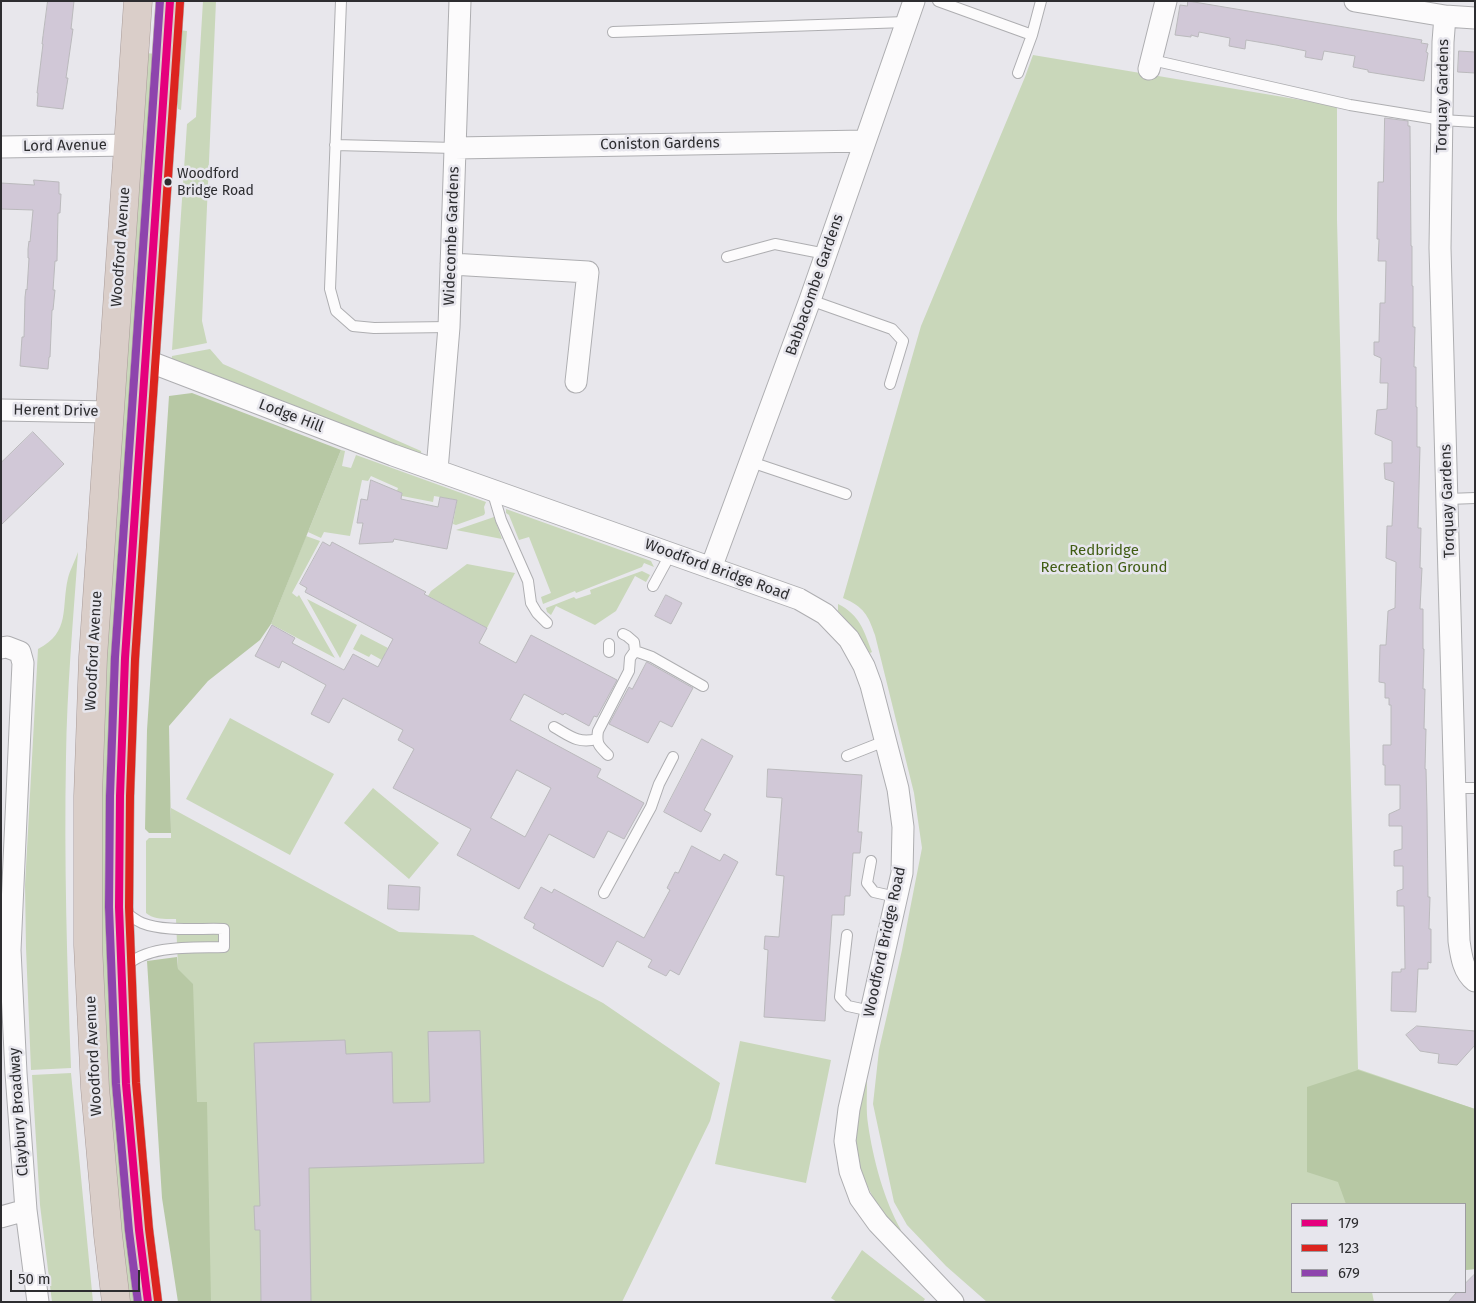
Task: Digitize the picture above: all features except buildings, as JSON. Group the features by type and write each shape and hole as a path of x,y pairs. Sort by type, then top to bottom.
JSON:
{"highway":[{"name":"Woodford Avenue","path":"116,1302 95,1088 88,945 88,796 93,657 138,1"},
{"name":"Woodford Avenue","path":"148,1302 139,1230 126,1084 119,907 120,796 125,658 170,1"}],"street":[{"name":"Widecombe Gardens","path":"438,470 451,264 460,1"},
{"name":"Babbacombe Gardens","path":"711,568 810,300 914,1"},
{"path":"1151,65 1166,1"},
{"path":"1355,1 1445,16 1475,18"},
{"name":"Torquay Gardens","path":"1445,16 1440,248 1448,498 1465,788 1459,941 1461,960 1471,978 1475,981"},
{"name":"Coniston Gardens","path":"455,148 865,141"},
{"name":"Lord Avenue","path":"1,147 129,145"},
{"path":"451,264 588,272 576,382"},
{"name":"Lodge Hill","path":"145,360 438,470"},
{"name":"Herent Drive","path":"1,410 110,412"},
{"name":"Woodford Bridge Road","path":"438,470 800,599 825,614 849,638 864,666 871,685 898,789 903,827 902,872 849,1109 845,1141 850,1171 860,1198 878,1223 953,1302"},
{"name":"Claybury Broadway","path":"11,650 23,663 6,951 26,1210 38,1302"},
{"path":"1,1216 26,1210"}],"lane":[{"path":"341,1 330,289 336,311 353,326 374,328 448,327"},
{"path":"938,1 1032,35"},
{"path":"1018,73 1032,35 1041,1"},
{"path":"613,32 906,22"},
{"path":"1151,65 1350,105 1442,120 1475,122"},
{"path":"335,145 455,148"},
{"path":"727,258 775,244 826,254"},
{"path":"810,300 892,329 903,341 890,384"},
{"path":"751,462 846,494"},
{"path":"492,489 502,520 528,581 531,603 537,613 547,623"},
{"path":"1448,498 1475,498"},
{"path":"653,586 671,553"},
{"path":"608,755 599,746 597,739 598,731 624,684 629,671 634,642 623,634"},
{"path":"632,654 652,658 703,686"},
{"path":"554,727 578,741 597,739"},
{"path":"847,756 885,741"},
{"path":"604,893 651,807 659,784 674,757"},
{"path":"871,861 867,883 874,892 896,897"},
{"path":"119,907 142,923 159,928 224,929 224,947 158,950 132,960 121,972"},
{"path":"847,935 840,998 848,1006 871,1011"}],"green space":[{"path":"203,1 216,1 202,321 207,343 172,350 187,124 196,117"},
{"path":"178,30 187,31 181,110 178,109 174,81"},
{"path":"146,53 156,54 114,653 137,1302 126,1302 112,1167 98,919 100,724"},
{"name":"Redbridge Recreation Ground","path":"1033,55 1337,106 1337,220 1358,1069 1475,1109 1475,1269 1466,1270 1466,1203 1291,1203 1291,1293 1372,1293 1374,1302 987,1302 946,1266 907,1225 894,1202 873,1104 879,1050 902,950 922,848 914,793 875,635 870,622 861,608 843,598 921,326"},
{"path":"210,349 223,364 421,451 422,457 171,365 172,356"},
{"path":"192,393 341,450 271,624 260,640 208,681 169,726 171,833 149,833 145,829 147,730 169,396"},
{"path":"341,450 345,451 342,466 351,468 356,455 486,502 484,507 485,513 456,525 453,524 457,500 434,496 433,502 402,496 402,493 397,491 398,488 371,476 368,481 362,480 350,536 324,532 321,538 308,532"},
{"path":"506,509 651,561 654,567 644,563 642,567 543,604 541,597 551,593 529,537 519,540 509,515 506,513"},
{"path":"494,517 502,539 456,530"},
{"path":"306,536 320,541 292,593 297,597 299,595 335,658 271,624"},
{"path":"78,552 69,680 66,757 66,912 71,1068 31,1070 25,885 38,649 56,635 60,627 63,618 68,578"},
{"path":"467,564 515,573 487,628 428,596 431,591"},
{"path":"642,571 650,575 646,582 635,576 616,611 595,625 556,606 551,615 547,612 546,608 574,597 576,599 591,594 590,590"},
{"path":"307,599 357,625 340,658"},
{"path":"838,604 856,618 864,630 872,652 870,653 857,632 838,611"},
{"path":"361,634 388,648 385,653 389,664 371,654 369,657 353,649"},
{"path":"230,718 334,774 290,855 186,799"},
{"path":"373,788 439,843 409,879 344,823"},
{"path":"171,808 399,932 473,935 603,1003 720,1083 710,1121 622,1302 200,1302 176,919 156,918 146,913 146,841 149,838 171,838"},
{"path":"177,957 178,969 193,984 197,1102 207,1102 211,1302 178,1302 162,1198 147,961"},
{"path":"740,1041 831,1060 806,1183 715,1164"},
{"path":"1358,1070 1475,1109 1475,1269 1466,1270 1466,1203 1346,1203 1338,1182 1307,1172 1307,1087"},
{"path":"71,1073 93,1302 52,1302 40,1205 32,1075"},
{"path":"865,1081 867,1082 867,1119 873,1151 884,1193 901,1230 898,1232 873,1198 858,1159 855,1125"},
{"path":"862,1250 925,1299 923,1302 837,1302 831,1298"}],"transit line":[{"name":"679","path":"138,1302 129,1231 116,1084 109,907 110,796 115,657 160,1"},
{"name":"179","path":"148,1302 139,1230 126,1084 119,907 120,796 125,658 170,1"},
{"name":"123","path":"158,1301 149,1229 136,1083 129,907 130,796 135,659 180,2"}],"place":[{"name":"Woodford Bridge Road","path":"168,182"}]}
